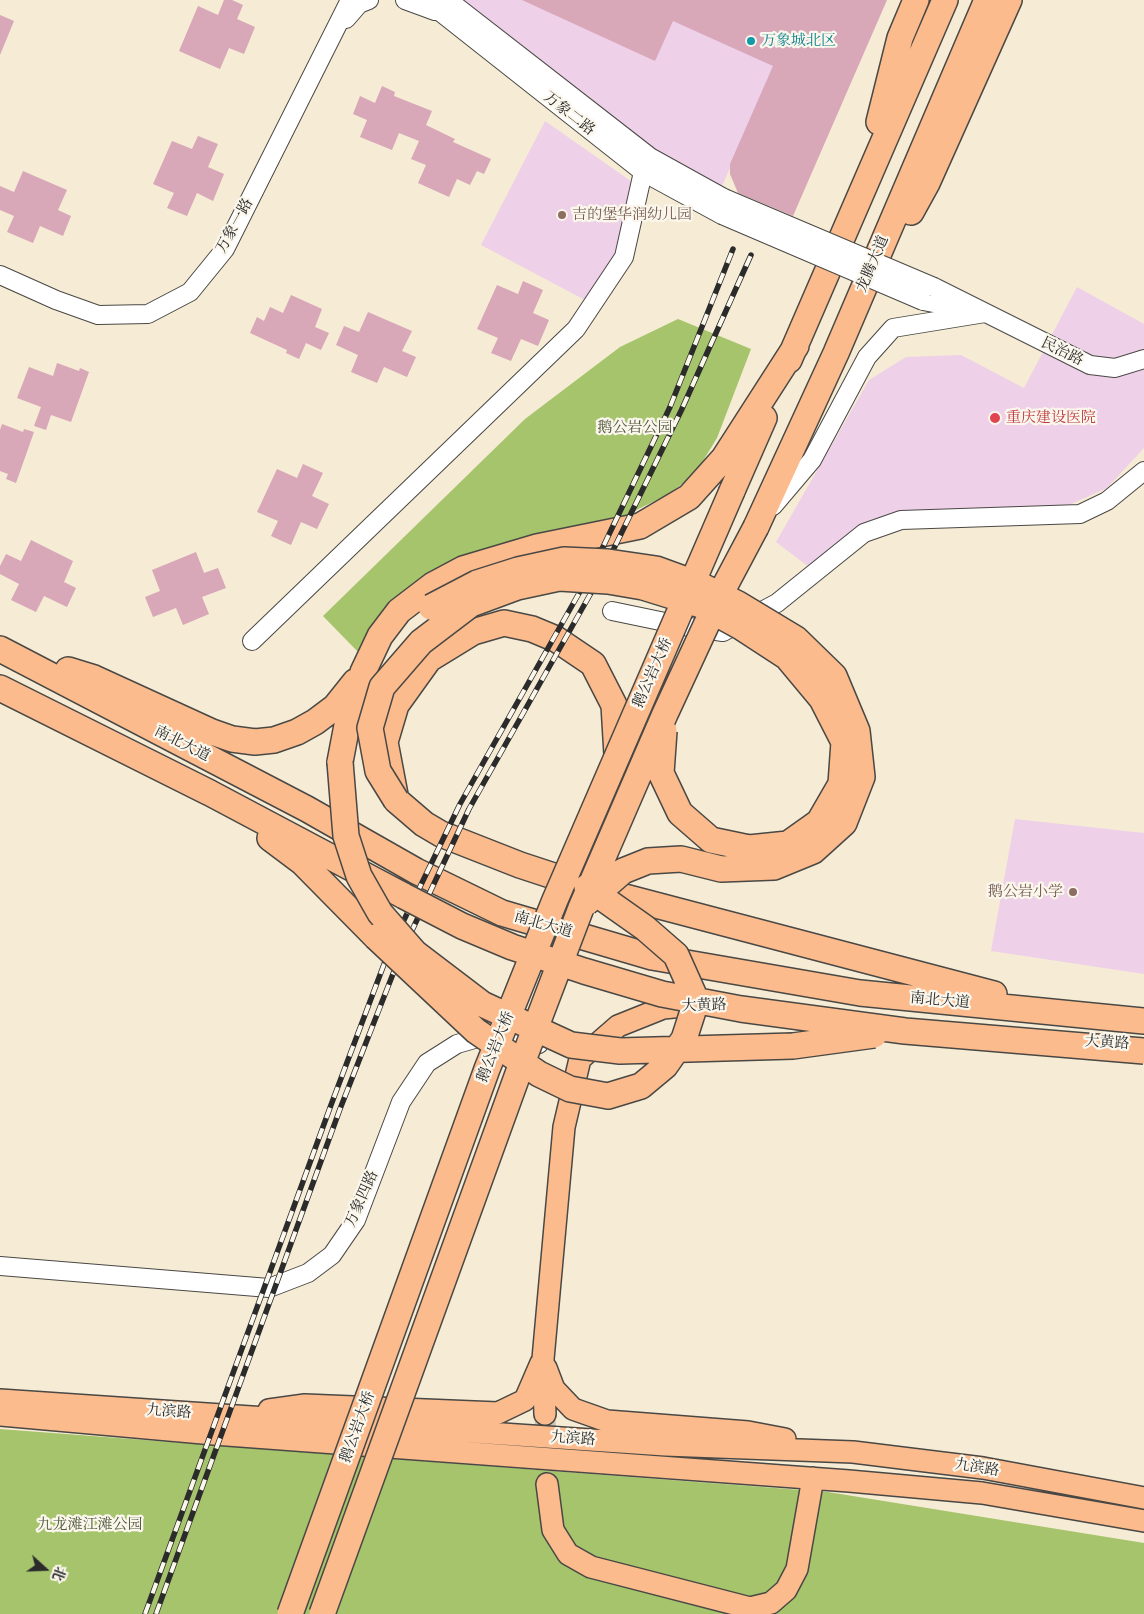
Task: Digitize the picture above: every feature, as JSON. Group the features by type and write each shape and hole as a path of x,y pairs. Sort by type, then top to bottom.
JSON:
{"highway":[{"path":"860,194 900,38 916,0"},
{"path":"0,648 94,678 212,732 232,739 255,742 274,740 297,732 315,722 335,707 363,672 432,596 463,569 496,558 640,526 689,497 724,458 796,346 945,0"},
{"name":"龙腾大道","path":"756,527 836,353 987,0"},
{"path":"836,353 927,183 1009,0"},
{"name":"鹅公岩大桥","path":"290,1614 486,1068 617,754 796,346"},
{"name":"鹅公岩大桥","path":"322,1614 584,897 721,593 756,527"},
{"path":"432,596 518,570 564,560 608,562 656,569 700,585 738,604 796,639 834,676 857,731 862,776 844,823 813,852 774,866 722,869 681,859 648,861 623,871 584,897"},
{"path":"210,793 302,862 376,937 476,1030 539,1074 570,1089 608,1096 641,1086 665,1066 684,1039 694,1008 693,993 676,955 645,928 520,865 441,834 424,824 396,800 378,771 370,728 382,687 421,642 471,604 517,587 559,578 608,582 643,587 701,605 741,627 787,657 822,699 844,742 841,784 819,822 788,844 749,848 711,840 680,813 662,772 665,714"},
{"path":"396,800 385,742 396,705 429,659 473,632 504,623 532,629 556,638 593,664 614,705 617,754"},
{"name":"南北大道","path":"0,648 307,809 416,871 502,913 652,957 860,993 1144,1021"},
{"path":"363,672 347,725 340,762 346,836 359,876 380,913 415,953 444,977 482,1004 571,1044 620,1051 793,1046 905,1031"},
{"name":"南北大道","path":"0,688 210,793 462,926 512,947 584,972 662,994 741,1008 905,1031 1144,1051"},
{"path":"584,897 1031,1004 1144,1021"}],"main road":[{"name":"大黄路","path":"580,1059 618,1026 663,1008 719,1003 1018,1038 1144,1046"},
{"path":"545,1414 543,1358 564,1127 580,1059"},
{"path":"219,1422 304,1405 498,1413 525,1400 543,1358"},
{"path":"543,1358 554,1389 573,1409 607,1421 748,1432 853,1452 861,1457 865,1464 864,1473 859,1478 850,1481"},
{"name":"九滨路","path":"0,1400 982,1493 1144,1521"},
{"name":"九滨路","path":"0,1415 219,1422 665,1445 853,1452 983,1468 1144,1498"},
{"path":"547,1484 553,1530 568,1554 590,1567 750,1608 771,1604 786,1590 797,1569 813,1478"}],"street":[{"name":"万象一路","path":"0,275 56,300 98,314 148,314 190,292 225,249 350,0"},
{"path":"331,37 359,4 369,0"},
{"path":"404,0 444,7"},
{"name":"万象二路","path":"424,0 444,7 650,157 723,206"},
{"name":"万象二路","path":"444,7 643,172 723,206"},
{"path":"252,641 576,329 624,257 643,172"},
{"path":"723,206 934,287 985,313"},
{"path":"723,206 923,301 985,313"},
{"path":"756,527 812,460 867,357 893,328 985,313"},
{"name":"民治路","path":"985,313 1090,365 1115,368 1144,359"},
{"path":"612,611 723,632 778,603 864,533 901,520 1080,514 1107,502 1144,471"},
{"name":"万象四路","path":"0,1266 269,1288 308,1273 332,1255 356,1220 401,1102 427,1063 457,1044 486,1036 529,1040 580,1059"}],"shaded area":[{"path":"462,0 805,0 722,186 656,150"},
{"name":"吉的堡华润幼儿园","path":"545,121 635,184 616,254 585,300 481,245"},
{"name":"重庆建设医院","path":"1077,287 1144,324 1144,448 1107,488 1069,505 900,515 809,567 776,542 869,380 906,357 961,355 1024,388"},
{"name":"鹅公岩小学","path":"1015,819 1144,833 1144,974 991,951"}],"green space":[{"name":"鹅公岩公园","path":"678,319 751,349 717,438 695,474 669,494 620,518 496,547 423,576 359,653 323,616 525,419 620,347"},
{"name":"九龙滩江滩公园","path":"0,1429 828,1492 1144,1543 1144,1614 0,1614"}],"building":[{"path":"224,0 232,0 243,5 237,19 255,27 244,54 229,48 220,69 179,51 198,6 218,15"},
{"path":"522,0 887,0 793,216 738,193 730,174 730,164 773,66 673,21 655,61"},
{"path":"0,15 14,21 0,55"},
{"path":"382,86 395,92 394,96 432,111 426,125 455,139 453,142 491,159 484,174 477,171 470,185 457,179 449,197 418,183 426,165 411,159 419,141 399,133 392,150 360,137 367,120 353,114 360,96 375,103"},
{"path":"198,136 218,144 208,167 224,174 213,201 197,193 187,216 167,208 174,193 153,184 172,141 192,149"},
{"path":"23,171 67,190 58,210 71,216 63,236 40,226 33,243 7,232 14,216 0,210 0,186 14,192"},
{"path":"523,281 543,290 533,313 549,320 538,346 521,339 511,361 491,353 498,338 477,329 497,285 518,294"},
{"path":"291,295 322,309 315,327 329,333 321,350 306,343 299,359 286,353 287,350 250,333 257,317 264,321 270,307 283,313"},
{"path":"368,312 412,331 402,351 416,357 407,377 384,367 377,383 351,372 358,355 336,345 344,326 359,332"},
{"path":"57,363 79,371 80,368 89,372 71,422 51,415 46,430 34,426 41,407 17,398 29,367 53,376"},
{"path":"2,424 23,432 24,429 34,432 16,483 6,479 8,474 0,471 0,430"},
{"path":"303,464 323,473 312,496 329,504 317,529 301,522 291,545 271,536 278,521 257,512 277,469 297,478"},
{"path":"31,540 73,561 64,582 76,588 67,607 44,596 36,612 11,600 19,584 0,574 0,566 6,554 21,561"},
{"path":"196,552 204,573 218,568 226,588 202,597 209,614 183,625 176,608 153,617 145,597 160,591 152,570"}],"tunnel":[{"path":"545,1414 547,1484"}],"railway":[{"path":"145,1614 389,951 460,804 591,572 670,407 733,249"},
{"path":"156,1614 340,1109 400,956 469,809 600,577 681,411 751,255"}],"place":[{"name":"万象城北区","path":"751,41"},
{"name":"吉的堡华润幼儿园","path":"562,215"},
{"name":"重庆建设医院","path":"995,418"},
{"name":"鹅公岩小学","path":"1073,892"}]}
